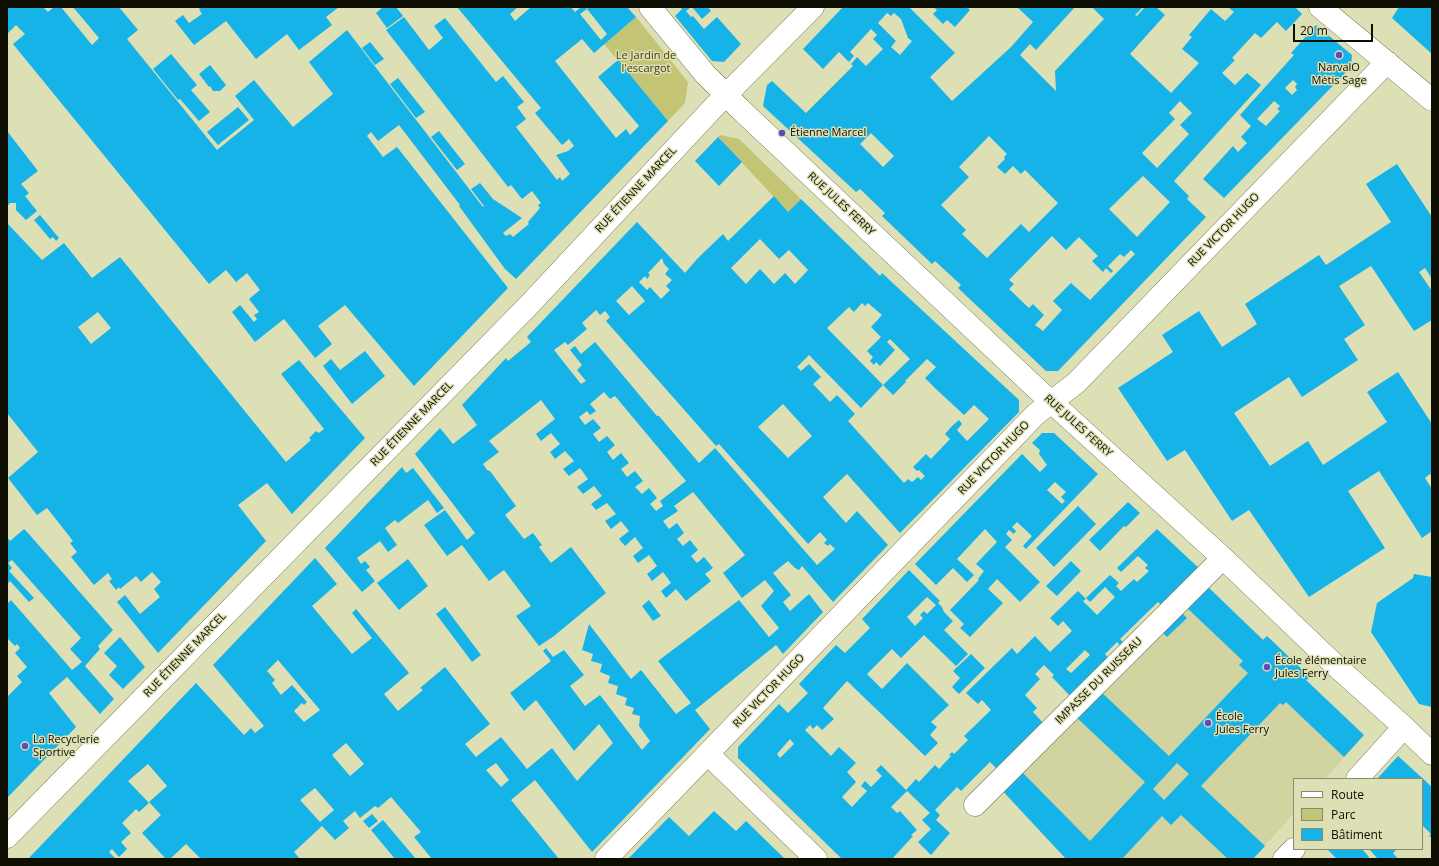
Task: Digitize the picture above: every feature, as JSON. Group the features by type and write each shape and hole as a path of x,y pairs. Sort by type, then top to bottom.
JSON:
{"street":[{"name":"RUE JULES FERRY","path":"650,7 705,74 726,95 1052,402 1223,558 1336,666 1432,754"},
{"name":"RUE ÉTIENNE MARCEL","path":"7,837 528,306 726,95 813,7"},
{"path":"1320,7 1432,100"},
{"name":"RUE VICTOR HUGO","path":"606,859 1036,414 1076,383 1387,62"},
{"name":"IMPASSE DU RUISSEAU","path":"975,805 1223,558"},
{"path":"1358,778 1404,727"},
{"path":"708,754 816,859"},
{"path":"1284,859 1293,849"}],"shaded area":[{"name":"École Jules Ferry","path":"1206,585 1263,639 1267,636 1310,677 1306,681 1364,735 1326,778 1293,778 1293,814 1253,859 1066,859 999,787"}],"green space":[{"name":"Le Jardin de l'escargot","path":"636,17 688,82 685,103 668,121 604,44"},
{"path":"720,135 739,139 801,199 788,212 718,137"}],"building":[{"path":"7,7 43,7 48,12 54,7 61,7 92,45 99,38 73,7 119,7 138,30 127,39 217,150 254,120 235,96 254,80 293,127 333,94 309,62 347,30 483,207 484,206 471,189 480,183 493,199 522,218 503,233 506,236 510,234 513,237 529,224 528,222 540,208 538,205 541,203 532,191 522,199 511,185 508,187 386,30 404,17 429,50 443,38 434,26 445,18 496,82 503,76 524,102 517,107 526,119 516,127 557,180 560,177 562,181 570,174 556,155 568,151 574,146 569,139 562,145 535,113 541,108 457,7 518,7 510,14 515,21 531,7 571,7 575,12 581,7 585,7 587,9 589,7 627,7 636,17 594,53 582,39 555,61 616,138 626,129 630,135 639,126 598,77 618,60 668,121 516,279 505,269 459,206 460,205 399,125 378,141 371,132 367,136 383,157 397,147 508,288 414,386 345,305 318,326 332,344 315,358 284,319 255,342 232,312 240,305 254,322 257,319 254,315 259,312 249,299 260,290 247,273 236,282 226,270 209,284 13,44 25,34 16,25 7,34","holes":["587,9 607,34 601,40 580,14"]},
{"path":"202,7 339,7 326,17 332,25 299,50 287,34 256,59 226,21 194,45 175,21 183,15 189,23 202,14 199,9"},
{"path":"383,7 396,7 403,16 387,28 376,13"},
{"path":"680,7 691,7 686,11 691,17 693,16 704,29 717,17 741,44 724,62 712,61 675,16 682,9"},
{"path":"692,7 708,7 711,11 702,19"},
{"path":"843,7 909,7 955,53 930,77 952,101 1011,47 1033,22 1017,7 1075,7 1036,50 1030,44 1020,55 1056,91 1055,71 1104,19 1092,7 1143,7 1135,15 1137,16 1145,7 1156,7 1165,15 1130,54 1171,93 1199,63 1182,49 1192,37 1189,35 1211,9 1225,21 1234,12 1228,7 1295,7 1302,14 1286,31 1277,22 1261,38 1255,33 1232,58 1235,60 1222,73 1235,85 1247,73 1261,85 1174,181 1189,196 1187,199 1206,217 1058,371 1046,371 958,288 961,285 935,261 932,264 882,216 885,213 860,189 856,192 763,106 767,85 772,81 806,113 853,66 851,64 857,57 866,66 883,49 873,39 877,35 871,29 850,52 854,56 849,62 839,52 823,69 803,49","holes":["887,13 891,16 894,13 901,19 908,38 912,41 900,55 891,47 896,41 878,23","1180,101 1192,113 1180,125 1189,134 1157,168 1142,153 1175,119 1169,113","871,133 894,156 883,167 860,144","989,136 1007,154 1004,157 1005,159 997,167 1005,174 1013,166 1021,174 1025,170 1058,203 1029,232 1021,224 987,258 962,234 966,230 941,205 969,177 959,167","1143,176 1170,202 1137,237 1109,209","1052,236 1066,250 1079,237 1098,256 1092,261 1103,272 1106,268 1111,273 1113,271 1108,266 1120,254 1124,257 1131,250 1135,254 1090,300 1071,283 1053,301 1062,310 1043,331 1035,325 1044,315 1033,304 1029,308 1009,289 1014,284 1009,280"]},
{"path":"933,7 967,7 970,10 955,27 947,20 943,24 933,14 937,10"},
{"path":"1399,7 1432,7 1432,54 1392,18"},
{"path":"1316,25 1352,55 1351,67 1224,198 1203,179 1233,146 1238,152 1247,143 1241,137 1251,126 1240,115 1294,55 1291,53","holes":["1293,80 1297,84 1295,87 1297,90 1292,95 1285,88","1274,101 1280,106 1277,109 1280,111 1266,126 1257,119"]},
{"path":"370,42 384,59 375,65 362,48"},
{"path":"171,54 197,85 191,90 210,112 199,121 180,99 178,100 153,69"},
{"path":"210,65 226,85 220,91 213,91 199,74"},
{"path":"398,78 425,112 416,118 390,84"},
{"path":"238,107 249,120 218,145 207,132"},
{"path":"7,131 38,171 21,184 29,193 25,196 37,211 26,220 16,210 16,203 10,203 7,206"},
{"path":"439,131 465,164 457,170 431,137"},
{"path":"718,137 742,162 719,186 695,161"},
{"path":"1397,164 1432,217 1432,279 1425,268 1419,272 1432,291 1432,320 1414,331 1371,266 1339,286 1365,325 1344,339 1358,360 1302,397 1289,377 1234,413 1270,466 1308,441 1323,465 1387,422 1367,392 1398,372 1432,424 1432,476 1430,474 1425,478 1432,489 1432,531 1422,538 1379,471 1348,491 1385,548 1309,597 1249,510 1232,521 1185,450 1167,461 1118,388 1173,352 1162,335 1199,311 1222,347 1257,324 1245,304 1319,255 1326,265 1391,222 1366,184"},
{"path":"774,196 788,212 801,199 880,276 882,273 1019,400 1019,412 900,533 847,474 823,497 846,523 857,511 888,545 833,602 802,566 799,570 788,561 773,573 791,595 783,602 790,611 809,594 823,612 783,654 776,645 695,710 710,729 592,852 535,780 511,800 559,859 432,859 414,837 421,832 391,797 378,808 375,806 360,818 355,811 343,821 349,828 335,840 322,826 294,852 300,859 201,859 186,844 170,859 166,859 142,833 161,815 149,802 167,786 148,764 128,781 149,803 139,812 136,809 122,823 131,833 121,842 127,849 119,857 112,849 109,852 115,858 114,859 28,859 196,683 244,735 251,728 255,733 264,726 213,665 315,558 337,584 312,606 352,654 372,638 352,613 356,609 409,673 384,694 398,711 423,690 420,688 445,667 490,724 465,744 476,757 501,737 527,769 552,748 577,781 613,743 599,724 574,751 536,700 524,711 510,693 551,661 543,651 546,648 553,657 564,650 584,675 570,686 585,706 600,695 642,750 650,741 639,726 640,716 632,714 634,708 625,705 627,698 616,694 618,686 608,683 610,676 600,672 602,664 591,661 593,654 582,650 589,624 631,679 641,670 676,714 691,703 658,661 739,600 769,637 779,628 761,606 774,591 765,580 742,598 723,573 745,555 693,492 674,506 678,511 663,521 669,529 677,523 684,533 677,539 683,546 690,540 698,550 691,556 697,563 704,557 713,568 705,574 711,581 686,601 676,589 666,598 661,591 671,583 663,572 652,581 647,574 657,566 649,555 638,563 633,556 643,548 635,537 625,546 619,539 629,531 621,521 611,529 605,521 616,514 607,503 596,510 591,504 602,496 594,486 583,494 577,487 588,479 580,468 569,476 563,469 574,461 565,451 555,459 550,452 560,444 551,433 541,441 536,434 555,419 541,400 489,441 499,452 483,464 516,506 505,515 524,539 533,533 542,545 539,547 551,563 571,547 606,593 554,636 539,646 516,616 531,606 504,570 489,581 462,545 447,556 424,525 445,510 467,540 475,533 415,454 440,428 453,444 477,425 462,405 506,358 508,361 531,342 527,337 637,222 685,273 723,234 728,241","holes":["760,239 779,259 789,250 808,270 795,284 785,273 774,284 760,269 746,284 731,268","662,258 664,264 669,269 665,274 672,280 666,286 670,290 661,299 650,287 647,290 639,282 645,276 647,279 650,275 648,273","632,286 645,301 629,315 616,301","862,303 865,306 868,303 882,315 871,327 881,337 867,351 873,357 870,361 874,365 876,362 880,366 895,350 887,342 890,339 910,359 883,385 827,328 849,307 854,312","596,310 600,315 605,311 610,317 606,321 716,446 719,444 808,544 820,532 827,540 824,543 828,546 830,544 835,549 817,565 715,448 699,463 659,416 657,416 595,342 581,354 575,346 570,350 582,365 577,370 586,381 581,384 554,350 565,342 568,345 587,329 582,323","809,355 861,408 883,385 893,395 927,359 936,367 925,378 937,390 964,415 974,405 989,419 967,441 957,430 962,424 959,420 945,434 950,439 931,459 926,454 913,467 925,476 921,480 918,477 912,482 908,479 904,483 848,421 855,414 837,395 830,402 813,384 821,377 809,364 801,371 797,367","604,392 610,399 615,396 686,481 660,501 663,506 656,511 650,504 657,498 649,488 642,494 635,487 643,481 635,471 627,477 621,469 629,463 621,453 613,460 607,452 615,445 607,436 599,442 593,434 601,428 593,419 585,425 579,417 587,411 590,415 596,411 590,404","783,404 812,436 788,458 758,427","278,660 320,710 304,722 294,711 302,703 304,705 307,702 292,685 281,695 272,683 275,680 267,671","346,743 364,764 350,776 332,755","496,763 509,780 501,787 486,770","315,788 334,810 320,822 300,800"]},
{"path":"40,215 59,238 56,241 53,237 50,239 34,220"},
{"path":"7,223 42,260 64,243 92,278 120,257 286,462 311,440 309,438 316,431 319,433 324,429 281,374 299,360 365,438 292,514 267,483 238,505 266,541 158,653 117,602 125,595 140,614 160,597 154,589 161,582 152,572 141,582 136,576 120,589 119,587 116,590 109,581 112,579 108,573 94,585 71,557 77,552 70,543 73,541 47,508 37,515 8,478 38,452 7,413","holes":["98,312 111,328 91,344 78,327"]},
{"path":"365,351 385,376 352,404 323,366 331,359 340,370"},
{"path":"1042,433 1054,433 1098,474 1026,549 1023,546 1032,536 1017,522 1012,527 1016,531 1014,534 1009,530 1006,534 1012,540 1005,547 1040,582 1020,602 997,579 988,589 1003,603 970,637 960,628 964,624 950,610 979,580 978,579 984,571 976,564 997,542 985,529 957,559 974,575 967,582 953,568 936,585 915,564 1022,454 1040,472 1047,465 1039,454 1040,450 1032,443","holes":["1055,482 1066,492 1061,497 1065,501 1062,504 1047,490"]},
{"path":"402,467 406,473 413,468 444,508 437,513 428,500 398,523 395,520 385,528 397,545 388,552 380,541 357,558 361,564 365,561 370,567 366,570 375,581 362,592 325,548"},
{"path":"1128,502 1140,513 1126,527 1124,526 1100,551 1089,540"},
{"path":"1078,506 1096,524 1054,567 1036,548"},
{"path":"24,529 113,630 98,646 100,649 85,666 114,699 100,714 67,677 49,693 76,727 7,798 7,697 22,682 17,676 27,667 15,653 20,648 17,644 15,646 7,638 7,604 11,600 72,670 82,662 70,649 81,638 12,560 8,563 12,568 9,571 34,598 29,602 10,581 7,584 7,537 10,541"},
{"path":"1157,529 1202,571 1164,608 1158,602 1120,639 1126,645 1123,648 1117,642 1105,654 1110,660 1071,697 1052,677 1054,675 1044,665 1035,674 1040,679 1025,695 1037,708 1033,712 1045,725 997,769 990,762 961,791 957,787 935,810 940,815 936,820 950,833 931,855 918,842 931,829 922,820 930,813 907,791 891,807 897,813 900,811 917,830 911,835 913,836 892,859 842,859 738,758 738,747 779,704 788,713 808,693 799,684 836,645 845,653 870,628 862,619 909,570 940,601 938,603 953,621 944,630 968,654 956,666 924,635 901,658 892,649 867,674 882,689 907,663 949,705 931,722 937,727 930,735 938,743 925,756 847,681 823,708 834,719 822,730 817,725 813,729 810,725 805,730 831,756 839,747 856,763 847,772 856,782 842,797 852,807 867,791 861,786 865,781 871,787 882,776 876,770 881,765 906,790 916,779 919,782 935,765 939,769 951,756 949,755 952,752 954,754 968,740 964,736 991,710 982,700 978,704 966,693 1012,648 1017,654 1035,636 1050,652 1072,631 1063,621 1058,626 1050,618 1078,591 1086,599 1083,601 1097,615 1115,597 1105,587 1090,602 1086,598 1110,575 1119,583 1116,586 1121,591 1134,579 1137,582 1149,571 1145,568 1148,565 1138,556 1121,572 1117,568","holes":["927,597 936,605 927,614 924,611 920,615 923,618 915,626 907,617","1085,650 1090,655 1071,673 1066,669","790,739 794,744 780,758 777,754"]},
{"path":"408,559 428,586 399,610 377,583"},
{"path":"1071,561 1081,571 1057,596 1046,586"},
{"path":"1414,574 1432,577 1432,707 1419,704 1371,632 1377,603 1413,578"},
{"path":"1206,585 1263,640 1267,636 1310,677 1306,680 1364,735 1344,757 1286,702 1283,705 1280,703 1201,786 1265,846 1253,859 1228,859 1181,815 1171,825 1162,816 1122,859 1066,859 999,787 1019,769 1090,841 1145,782 1074,715 1099,690 1169,756 1248,673 1239,665 1243,661 1185,606","holes":["1177,763 1189,774 1164,800 1153,789"]},
{"path":"649,600 661,616 653,621 642,606"},
{"path":"445,607 481,655 472,662 436,614"},
{"path":"1180,611 1187,618 1167,637 1160,630"},
{"path":"120,637 145,667 123,689 109,675 117,666 104,653"},
{"path":"971,654 985,668 959,694 952,687 960,678 953,671"},
{"path":"1398,756 1422,778 1378,778"},
{"path":"1423,779 1432,787 1432,838 1429,836 1431,834 1423,826"},
{"path":"714,811 736,831 746,821 784,858 628,859 669,817 689,836"},
{"path":"372,814 378,821 369,828 363,821"},
{"path":"383,820 416,859 395,859 371,830"},
{"path":"1328,850 1363,850 1369,857 1367,859 1337,859"},
{"path":"1370,850 1396,850 1393,853 1398,859 1376,859 1377,858"}],"place":[{"name":"NarvalO Métis Sage","path":"1339,55"},
{"name":"Étienne Marcel","path":"782,133"},
{"name":"École élémentaire Jules Ferry","path":"1267,667"},
{"name":"École Jules Ferry","path":"1208,723"},
{"name":"La Recyclerie Sportive","path":"25,746"}]}
